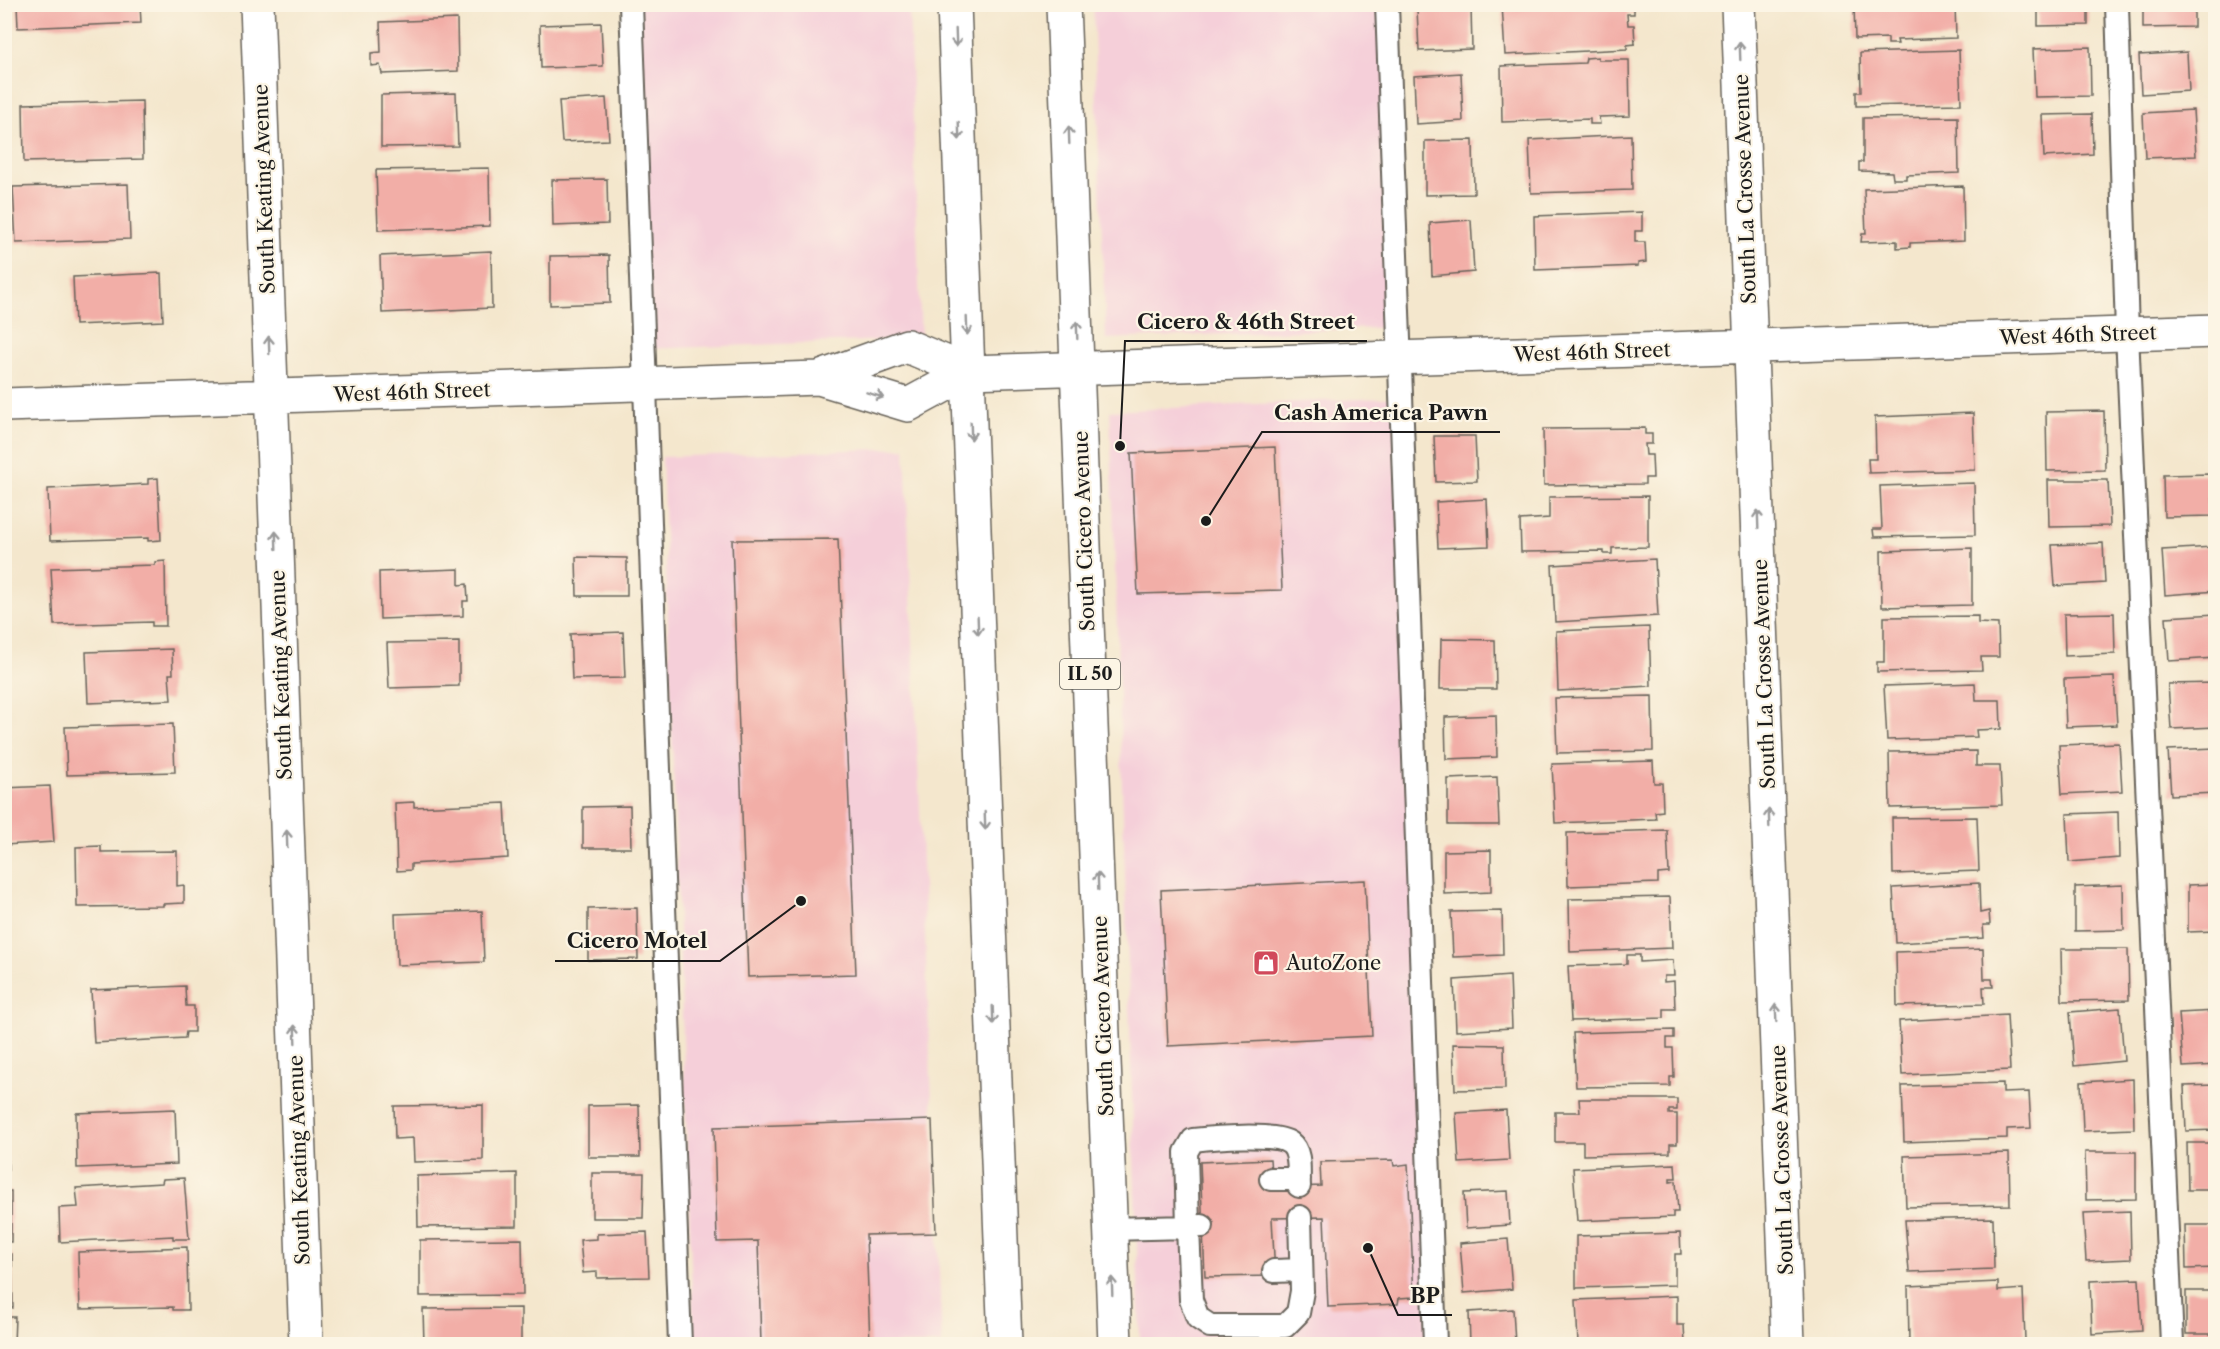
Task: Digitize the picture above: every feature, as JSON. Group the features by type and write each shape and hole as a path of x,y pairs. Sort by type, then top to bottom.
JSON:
{"street":[{"name":"South Keating Avenue","path":"257,4 306,1344"},
{"path":"954,4 1005,1344"},
{"name":"South Cicero Avenue","path":"1063,4 1115,1344"},
{"name":"South La Crosse Avenue","path":"1738,4 1788,1344"},
{"name":"West 46th Street","path":"4,405 819,378 907,346 969,372 2216,331"},
{"name":"West 46th Street","path":"819,378 908,405 969,372"}],"lane":[{"path":"631,4 680,1344"},
{"path":"1387,4 1435,1344"},
{"path":"2117,4 2127,333 2172,1344"},
{"path":"1271,1179 1299,1183 1298,1156 1290,1143 1274,1136 1193,1140 1185,1152 1194,1180 1197,1273 1191,1300 1198,1317 1210,1326 1285,1326 1298,1313 1302,1291 1300,1217"},
{"path":"1110,1229 1196,1226"},
{"path":"1274,1271 1301,1270"}],"shaded area":[{"path":"631,5 909,5 921,339 643,349"},
{"path":"1093,5 1387,5 1399,327 1106,339"},
{"path":"1402,397 1435,1344 1140,1344 1110,411"},
{"path":"905,448 942,1344 694,1344 662,457"}],"building":[{"path":"17,4 140,4 141,23 18,28"},
{"path":"1502,4 1634,4 1634,14 1627,14 1628,25 1634,25 1635,44 1627,45 1627,49 1505,55"},
{"path":"1854,4 1955,4 1956,38 1897,40 1898,44 1888,44 1888,38 1855,39"},
{"path":"2038,4 2088,4 2088,25 2038,26"},
{"path":"2143,4 2194,4 2194,27 2143,28"},
{"path":"1471,7 1472,49 1419,51 1417,9"},
{"path":"457,19 458,71 382,74 380,65 371,66 371,53 381,52 380,22"},
{"path":"601,23 603,66 541,68 540,25"},
{"path":"2090,47 2091,96 2035,97 2033,49"},
{"path":"1959,50 1961,104 1856,106 1856,92 1861,92 1860,53"},
{"path":"2187,52 2189,91 2141,94 2139,55"},
{"path":"1598,57 1598,60 1629,60 1630,116 1599,117 1600,124 1590,124 1590,119 1502,122 1501,66 1585,63 1586,58"},
{"path":"1461,73 1463,121 1416,124 1414,76"},
{"path":"456,93 458,146 381,147 381,95"},
{"path":"606,98 609,140 562,142 559,101"},
{"path":"142,101 143,159 24,162 23,104"},
{"path":"2193,110 2196,156 2145,158 2143,113"},
{"path":"2092,114 2093,154 2044,157 2042,115"},
{"path":"1958,117 1959,173 1906,175 1906,179 1893,179 1892,172 1859,171 1859,162 1863,162 1863,118"},
{"path":"1631,135 1632,190 1531,193 1529,140"},
{"path":"1473,140 1474,194 1425,195 1425,141"},
{"path":"489,168 490,226 378,230 376,170"},
{"path":"607,179 608,224 553,226 552,180"},
{"path":"128,184 130,239 16,243 13,187"},
{"path":"1963,186 1964,241 1910,243 1910,247 1897,248 1897,241 1861,242 1862,234 1866,234 1864,189"},
{"path":"1642,212 1642,231 1635,231 1635,242 1645,242 1646,262 1638,263 1638,266 1535,270 1534,216"},
{"path":"1471,220 1474,272 1432,276 1430,223"},
{"path":"491,251 492,308 382,313 380,256"},
{"path":"609,255 610,303 550,305 550,256"},
{"path":"161,273 163,321 75,325 73,277"},
{"path":"2104,411 2105,470 2047,471 2046,412"},
{"path":"1973,413 1975,470 1869,473 1868,459 1876,459 1875,417"},
{"path":"1645,428 1645,434 1652,434 1652,444 1645,444 1646,455 1652,455 1653,478 1645,478 1645,484 1544,485 1543,429"},
{"path":"1434,436 1475,436 1477,481 1436,482"},
{"path":"1275,447 1282,590 1138,594 1131,453"},
{"path":"2212,474 2213,516 2164,517 2163,475"},
{"path":"158,478 161,540 148,541 148,538 50,541 48,489 148,484 148,479"},
{"path":"2048,480 2108,480 2110,526 2049,527"},
{"path":"1974,483 1975,535 1874,537 1873,529 1882,529 1880,486"},
{"path":"1648,496 1648,547 1612,548 1612,554 1604,554 1604,551 1521,552 1520,520 1549,518 1549,497"},
{"path":"1487,499 1489,546 1438,548 1436,502"},
{"path":"838,539 856,974 748,977 732,540"},
{"path":"2103,543 2105,583 2055,586 2052,545"},
{"path":"2213,547 2216,591 2165,595 2162,550"},
{"path":"1972,548 1972,605 1882,607 1881,551"},
{"path":"576,557 627,558 627,596 577,596"},
{"path":"1655,559 1658,616 1555,622 1552,565"},
{"path":"165,561 166,626 152,626 152,622 54,625 51,568 155,565 155,562"},
{"path":"459,569 459,585 467,584 468,601 463,601 463,616 380,619 379,572"},
{"path":"2114,613 2115,654 2065,656 2064,614"},
{"path":"2216,614 2216,658 2169,661 2166,617"},
{"path":"1978,616 1978,623 1998,624 1999,657 1981,657 1982,670 1877,672 1877,662 1884,662 1884,617"},
{"path":"1649,627 1651,686 1558,691 1556,631"},
{"path":"623,632 625,678 572,679 570,634"},
{"path":"1441,639 1495,640 1496,689 1440,689"},
{"path":"459,642 459,686 389,688 387,643"},
{"path":"172,649 173,674 169,674 171,700 88,703 86,652"},
{"path":"2114,677 2117,725 2066,727 2064,679"},
{"path":"1975,683 1976,700 2000,700 2001,729 1976,730 1977,737 1887,740 1884,686"},
{"path":"2216,683 2216,727 2171,729 2168,684"},
{"path":"1652,696 1653,751 1557,753 1555,698"},
{"path":"1496,715 1497,757 1446,759 1445,717"},
{"path":"173,724 175,772 67,775 65,727"},
{"path":"2119,743 2122,791 2062,794 2059,745"},
{"path":"2216,748 2216,793 2171,795 2168,750"},
{"path":"1976,751 1976,766 2000,766 2002,805 1890,808 1889,752"},
{"path":"1653,761 1654,783 1662,783 1663,811 1655,812 1656,819 1555,823 1552,764"},
{"path":"1497,777 1499,825 1448,825 1448,779"},
{"path":"50,786 54,842 4,845 4,788"},
{"path":"414,802 414,807 505,803 508,858 411,864 411,870 397,871 395,803"},
{"path":"630,806 631,848 583,848 583,807"},
{"path":"2118,812 2119,858 2069,862 2067,814"},
{"path":"1977,817 1979,871 1893,874 1892,818"},
{"path":"1667,830 1669,873 1658,874 1658,883 1568,886 1567,833"},
{"path":"101,846 101,852 177,851 177,886 184,885 184,903 163,904 163,906 77,907 76,847"},
{"path":"1491,850 1491,892 1444,894 1444,851"},
{"name":"AutoZone","path":"1365,880 1372,1036 1168,1046 1161,890"},
{"path":"1979,883 1980,913 1989,911 1990,925 1983,925 1984,938 1896,943 1893,888"},
{"path":"2216,884 2216,931 2188,932 2188,885"},
{"path":"2123,885 2124,930 2075,931 2075,887"},
{"path":"1670,897 1672,948 1570,952 1569,899"},
{"path":"637,908 638,959 588,960 588,909"},
{"path":"482,911 484,962 397,965 395,914"},
{"path":"1502,911 1503,955 1453,957 1451,912"},
{"path":"1983,949 1984,979 1992,979 1993,987 1983,987 1984,1004 1897,1006 1896,952"},
{"path":"2061,949 2128,949 2129,1000 2062,1001"},
{"path":"1627,955 1640,955 1640,962 1673,960 1674,976 1664,976 1664,982 1674,981 1675,1009 1664,1009 1664,1018 1571,1021 1568,966 1627,964"},
{"path":"1510,976 1512,1028 1456,1031 1454,980"},
{"path":"185,986 186,1006 194,1006 194,1032 186,1032 185,1038 94,1043 91,990"},
{"path":"2120,1008 2124,1061 2074,1066 2070,1012"},
{"path":"2216,1011 2216,1065 2183,1067 2179,1013"},
{"path":"2007,1015 2010,1070 1902,1075 1899,1021"},
{"path":"1674,1030 1674,1038 1667,1038 1667,1048 1673,1048 1674,1077 1670,1077 1670,1086 1576,1087 1573,1033"},
{"path":"1453,1044 1504,1045 1505,1089 1455,1090"},
{"path":"2133,1079 2134,1129 2083,1131 2081,1082"},
{"path":"2003,1083 2003,1093 2029,1092 2031,1128 2007,1129 2007,1138 1904,1142 1902,1086"},
{"path":"2216,1085 2216,1130 2186,1131 2184,1086"},
{"path":"1579,1099 1677,1099 1677,1110 1669,1110 1669,1114 1677,1114 1677,1144 1670,1144 1670,1153 1583,1155 1583,1142 1555,1142 1555,1112 1580,1112"},
{"path":"483,1105 483,1160 414,1162 413,1138 395,1139 394,1106"},
{"path":"639,1105 640,1157 588,1157 588,1106"},
{"path":"175,1109 177,1164 77,1168 76,1113"},
{"path":"1506,1110 1509,1160 1459,1163 1456,1113"},
{"path":"932,1120 936,1233 866,1235 870,1344 761,1344 758,1241 717,1242 714,1127"},
{"path":"4,1136 6,1136 8,1170 4,1170"},
{"path":"2187,1143 2216,1143 2216,1190 2188,1190"},
{"path":"2085,1152 2136,1152 2136,1199 2086,1200"},
{"path":"2009,1153 2010,1205 1906,1207 1904,1156"},
{"path":"1270,1159 1272,1188 1321,1186 1320,1162 1393,1160 1394,1166 1408,1164 1414,1297 1399,1298 1398,1304 1328,1307 1324,1217 1272,1218 1275,1276 1205,1277 1200,1162"},
{"path":"1675,1164 1676,1178 1670,1178 1670,1182 1676,1181 1678,1212 1673,1212 1673,1217 1577,1221 1573,1168"},
{"path":"517,1173 517,1226 418,1227 417,1176"},
{"path":"592,1173 644,1173 643,1218 592,1218"},
{"path":"184,1178 189,1239 173,1239 173,1236 60,1242 59,1208 78,1207 76,1188 162,1183 163,1179"},
{"path":"4,1191 11,1191 11,1242 4,1242"},
{"path":"1508,1191 1510,1225 1466,1228 1464,1193"},
{"path":"2130,1211 2131,1259 2086,1261 2083,1213"},
{"path":"1993,1218 1994,1269 1909,1272 1905,1220"},
{"path":"2185,1225 2216,1225 2216,1268 2186,1269"},
{"path":"647,1232 649,1277 597,1278 597,1272 583,1273 580,1240 597,1239 597,1234"},
{"path":"1680,1233 1681,1254 1675,1254 1675,1285 1576,1288 1576,1236"},
{"path":"522,1239 523,1295 420,1296 420,1240"},
{"path":"1508,1239 1512,1289 1464,1293 1460,1243"},
{"path":"187,1247 188,1310 173,1310 173,1307 80,1309 78,1252"},
{"path":"4,1254 12,1254 13,1308 4,1308"},
{"path":"2139,1279 2142,1331 2092,1334 2090,1281"},
{"path":"1998,1282 1998,1291 2023,1289 2025,1340 1909,1343 1908,1286"},
{"path":"2186,1291 2216,1291 2216,1334 2186,1334"},
{"path":"1677,1296 1677,1325 1684,1325 1685,1344 1578,1344 1576,1300"},
{"path":"521,1308 521,1344 424,1344 423,1309"},
{"path":"1513,1309 1515,1344 1470,1344 1469,1312"},
{"path":"4,1317 15,1317 14,1344 4,1344"}],"place":[{"name":"Cicero & 46th Street","path":"1120,446"},
{"name":"Cash America Pawn","path":"1206,521"},
{"name":"Cicero Motel","path":"801,901"},
{"name":"AutoZone","path":"1266,963"},
{"name":"BP","path":"1368,1248"}]}
